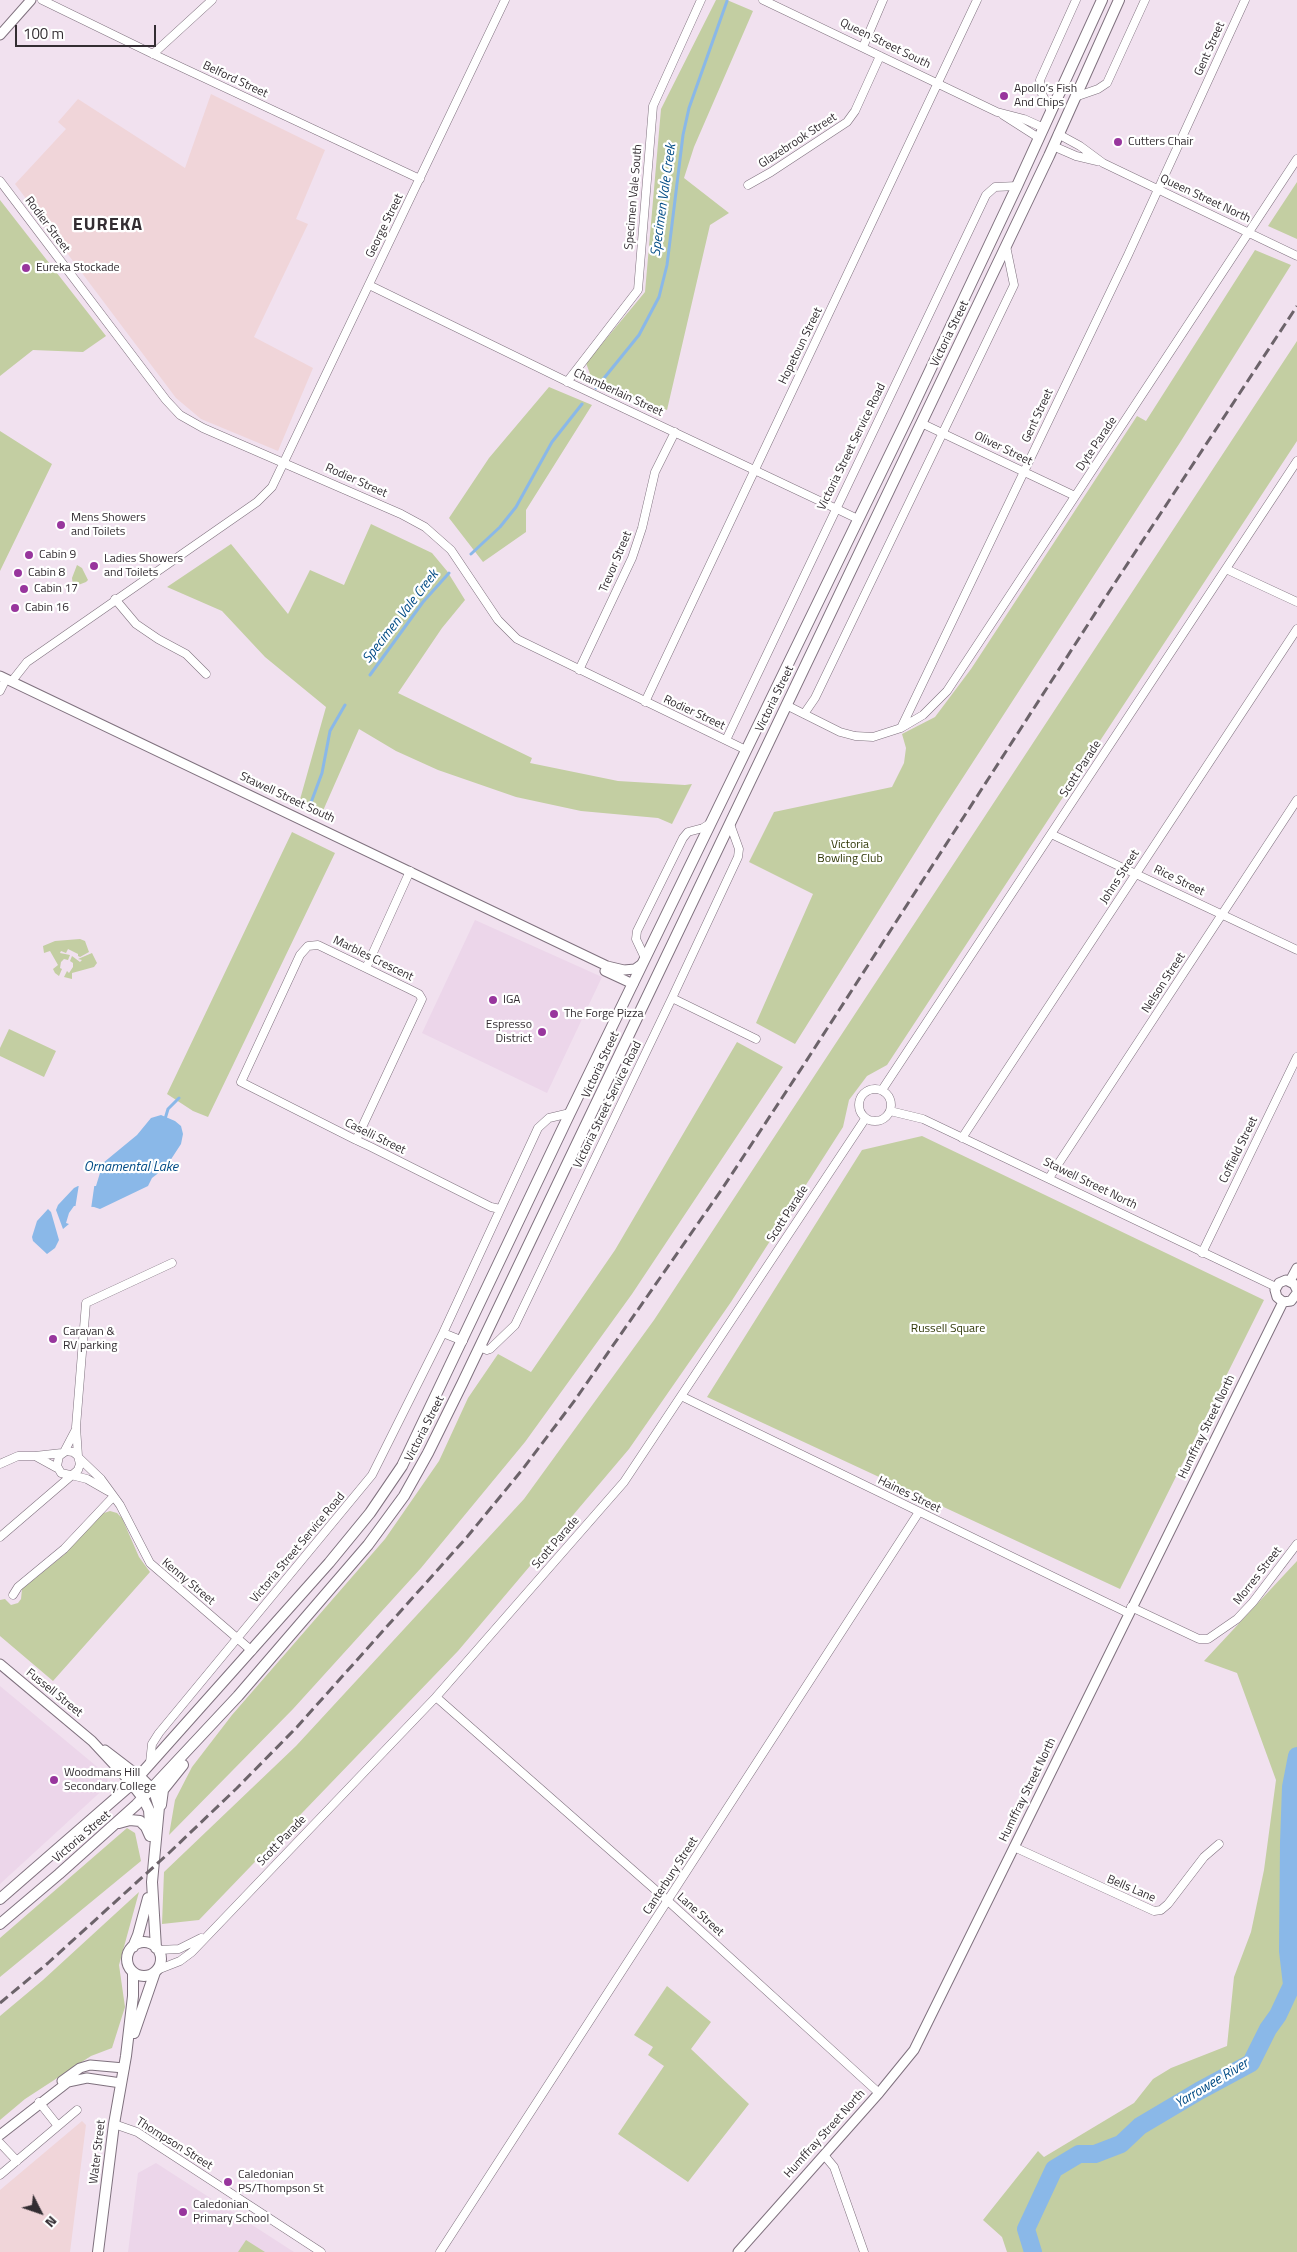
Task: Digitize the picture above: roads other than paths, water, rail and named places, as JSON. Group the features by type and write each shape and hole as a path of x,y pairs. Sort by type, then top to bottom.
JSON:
{"main road":[{"name":"Victoria Street","path":"0,1899 132,1784 329,1563 381,1498 413,1445 570,1113 1017,186 1102,0"},
{"name":"Victoria Street","path":"0,1924 116,1825 238,1696 390,1518 428,1453 1006,246 1119,0"},
{"path":"1044,128 1058,134"},
{"name":"Queen Street South","path":"1039,138 1053,146"},
{"path":"746,750 761,758"},
{"path":"633,984 656,977"},
{"path":"463,1341 480,1347"},
{"path":"152,1882 138,1935 128,1954 127,1962 133,1972 146,1976 156,1971 161,1958 153,1923 152,1882 153,1859 164,1788 205,1740 238,1696"},
{"path":"139,1776 152,1788 159,1804 159,1819"},
{"path":"132,1784 143,1798 150,1815 153,1859"},
{"path":"116,1825 126,1820 140,1821 146,1827 151,1840"},
{"path":"133,1947 137,1944 147,1943 158,1949"},
{"name":"Water Street","path":"126,2056 156,1971"},
{"name":"Water Street","path":"98,2252 114,2124 126,2056 133,1996 133,1972"}],"street":[{"path":"0,35 31,0"},
{"name":"Belford Street","path":"42,0 420,179"},
{"path":"153,54 212,0"},
{"name":"George Street","path":"0,691 6,679 27,662 114,599 257,502 272,487 505,0"},
{"name":"Specimen Vale South","path":"567,382 638,290 653,106 702,0"},
{"name":"Queen Street South","path":"763,0 997,112 1039,138"},
{"path":"863,47 883,0"},
{"name":"Hopetoun Street","path":"645,702 939,84 977,0"},
{"path":"1052,111 1042,94 1040,80 1076,0"},
{"path":"1076,97 1098,89 1107,83 1144,0"},
{"name":"Gent Street","path":"900,728 1158,190 1245,0"},
{"name":"Glazebrook Street","path":"748,185 772,172 847,122 880,56"},
{"name":"Queen Street South","path":"997,112 1024,119 1044,128"},
{"name":"Queen Street North","path":"1058,134 1080,146 1104,163 1297,256"},
{"name":"Queen Street North","path":"1053,146 1076,156 1104,163"},
{"name":"Dyte Parade","path":"900,728 924,715 947,692 1297,159"},
{"name":"Rodier Street","path":"0,181 173,408 187,420 401,514 429,530 454,553 492,613 508,632 526,644 746,750"},
{"name":"Victoria Street Service Road","path":"726,740 986,196 995,187 1017,186"},
{"path":"804,714 815,698 1014,285 1006,246"},
{"name":"Chamberlain Street","path":"369,285 567,382 858,519"},
{"name":"Oliver Street","path":"921,423 1075,496"},
{"name":"Trevor Street","path":"579,670 632,558 642,528 655,472 675,432"},
{"name":"Scott Parade","path":"882,1090 1297,461"},
{"path":"1226,569 1297,602"},
{"path":"114,599 142,629 186,654 206,674"},
{"name":"Johns Street","path":"962,1138 1297,629"},
{"name":"Stawell Street South","path":"6,679 616,969 633,969 644,961"},
{"path":"786,704 840,732 863,737 878,736 900,728"},
{"name":"Nelson Street","path":"1049,1178 1297,800"},
{"path":"644,961 636,937 658,889 686,834 691,830 704,828 711,822"},
{"name":"Victoria Street Service Road","path":"480,1347 487,1350 490,1349 515,1325 672,998 738,858 739,849 730,824"},
{"name":"Rice Street","path":"1051,834 1297,950"},
{"path":"366,968 410,871"},
{"name":"Stawell Street South","path":"563,944 592,964 633,984"},
{"name":"Marbles Crescent","path":"241,1082 300,955 308,946 318,945 419,994 422,999 356,1140"},
{"path":"672,998 756,1039"},
{"name":"Coffield Street","path":"1202,1253 1297,1057"},
{"name":"Caselli Street","path":"241,1082 491,1207 500,1209"},
{"path":"872,1088 882,1090 891,1101 890,1111 880,1121 872,1122 865,1119 858,1110 858,1100 864,1092 872,1088"},
{"name":"Stawell Street North","path":"890,1111 922,1119 1276,1287"},
{"name":"Victoria Street Service Road","path":"150,1763 152,1744 156,1737 372,1476 443,1332 541,1124 549,1118 570,1113"},
{"name":"Scott Parade","path":"156,1971 186,1956 436,1698 624,1482 865,1119"},
{"path":"0,1536 79,1468 76,1427 86,1303 172,1263"},
{"path":"1290,1281 1297,1268"},
{"path":"1283,1281 1290,1281 1297,1294 1291,1302 1283,1302 1277,1297 1276,1287 1283,1281"},
{"name":"Humffray Street North","path":"738,2252 879,2093 914,2050 1283,1302"},
{"path":"443,1332 463,1341"},
{"name":"Haines Street","path":"681,1396 919,1512 1130,1610 1201,1640 1210,1638"},
{"path":"48,1495 57,1468 57,1460 63,1453 76,1427"},
{"path":"0,1464 15,1456 71,1452 78,1457"},
{"path":"35,1456 57,1468 62,1473 70,1475"},
{"name":"Kenny Street","path":"78,1457 101,1479 112,1494 126,1516 150,1564 252,1651"},
{"name":"Kenny Street","path":"70,1475 87,1479 112,1494"},
{"path":"13,1596 18,1587 64,1549 112,1494"},
{"name":"Canterbury Street","path":"440,2252 919,1512"},
{"name":"Morres Street","path":"1210,1638 1237,1619 1254,1602 1297,1544"},
{"name":"Fussell Street","path":"0,1664 92,1741 139,1776"},
{"name":"Lane Street","path":"436,1698 668,1901 879,2093"},
{"name":"Fussell Street","path":"92,1741 132,1784"},
{"name":"Bells Lane","path":"1014,1847 1154,1911 1161,1910 1168,1904 1204,1857 1219,1844"},
{"name":"Scott Parade","path":"158,1949 179,1949 205,1936"},
{"path":"41,2101 60,2082 80,2068 96,2064 124,2068"},
{"path":"0,2135 61,2086 78,2079 92,2078 121,2083"},
{"path":"41,2101 58,2126"},
{"path":"0,2175 77,2110"},
{"name":"Thompson Street","path":"114,2124 137,2132 321,2252"},
{"path":"0,2142 17,2161"},
{"path":"824,2155 834,2167 864,2252"}],"water":[{"name":"Ornamental Lake","path":"161,1115 181,1126 183,1134 181,1144 166,1167 152,1178 148,1186 100,1209 74,1206 69,1213 66,1223 69,1224 63,1229 56,1210 58,1205 78,1186 96,1186 103,1163 137,1135 151,1118"},
{"path":"48,1209 51,1212 59,1240 55,1248 47,1254 33,1241 32,1237 37,1221"}],"waterway":[{"name":"Specimen Vale Creek","path":"596,388 639,335 659,297 667,265 683,135 689,108 727,1"},
{"name":"Specimen Vale Creek","path":"471,554 500,527 516,507 552,442 582,404"},
{"name":"Specimen Vale Creek","path":"370,675 423,602 449,573"},
{"name":"Specimen Vale Creek","path":"309,808 322,773 330,731 345,705"},
{"name":"Specimen Vale Creek","path":"165,1119 168,1109 179,1098"},
{"name":"Yarrowee River","path":"1033,2252 1026,2229 1054,2169 1079,2154 1095,2154 1121,2144 1140,2126 1251,2063 1268,2029 1278,2015 1292,1985 1288,1951 1289,1843 1291,1787 1297,1756"},
{"path":"1288,1951 1297,1951"}],"railway":[{"path":"0,2003 48,1963 170,1852 297,1727 467,1537 522,1470 575,1400 722,1189 1105,598 1297,306"}],"place":[{"name":"Apollo’s Fish And Chips","path":"1004,96"},
{"name":"Cutters Chair","path":"1118,142"},
{"name":"Eureka Stockade","path":"26,268"},
{"name":"Mens Showers and Toilets","path":"61,525"},
{"name":"Cabin 9","path":"29,555"},
{"name":"Ladies Showers and Toilets","path":"94,566"},
{"name":"Cabin 8","path":"18,573"},
{"name":"Cabin 17","path":"24,589"},
{"name":"Cabin 16","path":"15,608"},
{"name":"IGA","path":"493,1000"},
{"name":"The Forge Pizza","path":"554,1014"},
{"name":"Espresso District","path":"542,1032"},
{"name":"Caravan & RV parking","path":"53,1339"},
{"name":"Woodmans Hill Secondary College","path":"54,1780"},
{"name":"Caledonian PS/Thompson St","path":"228,2182"},
{"name":"Caledonian Primary School","path":"183,2212"}],"district":[{"name":"EUREKA","path":"108,226"}],"park label":[{"name":"Victoria Bowling Club","path":"850,852"},
{"name":"Russell Square","path":"948,1329"}]}
